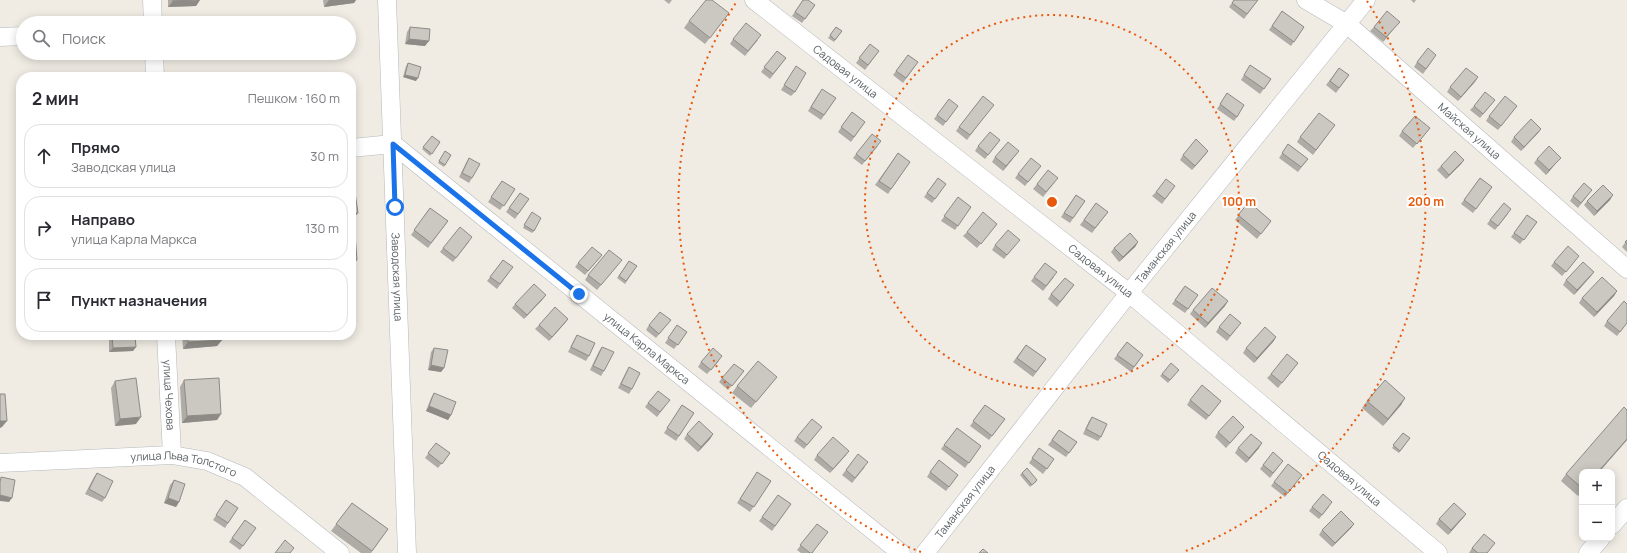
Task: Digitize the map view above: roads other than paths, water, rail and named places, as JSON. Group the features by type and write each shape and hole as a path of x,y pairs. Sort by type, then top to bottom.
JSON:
{"street":[{"path":"152,0 153,16"},
{"name":"Заводская улица","path":"387,0 407,553"},
{"name":"Садовая улица","path":"754,0 1129,293 1438,553"},
{"name":"Майская улица","path":"1306,0 1346,24 1627,269"},
{"name":"Таманская улица","path":"925,553 1129,293 1366,0"},
{"path":"0,37 16,36"},
{"path":"154,60 155,72"},
{"path":"356,148 393,144"},
{"name":"улица Карла Маркса","path":"393,144 901,553"},
{"name":"улица Чехова","path":"166,340 172,455"},
{"name":"улица Льва Толстого","path":"0,463 172,455 207,461 245,477 340,553"},
{"path":"1615,522 1627,508"},
{"path":"1588,553 1598,541"}]}
